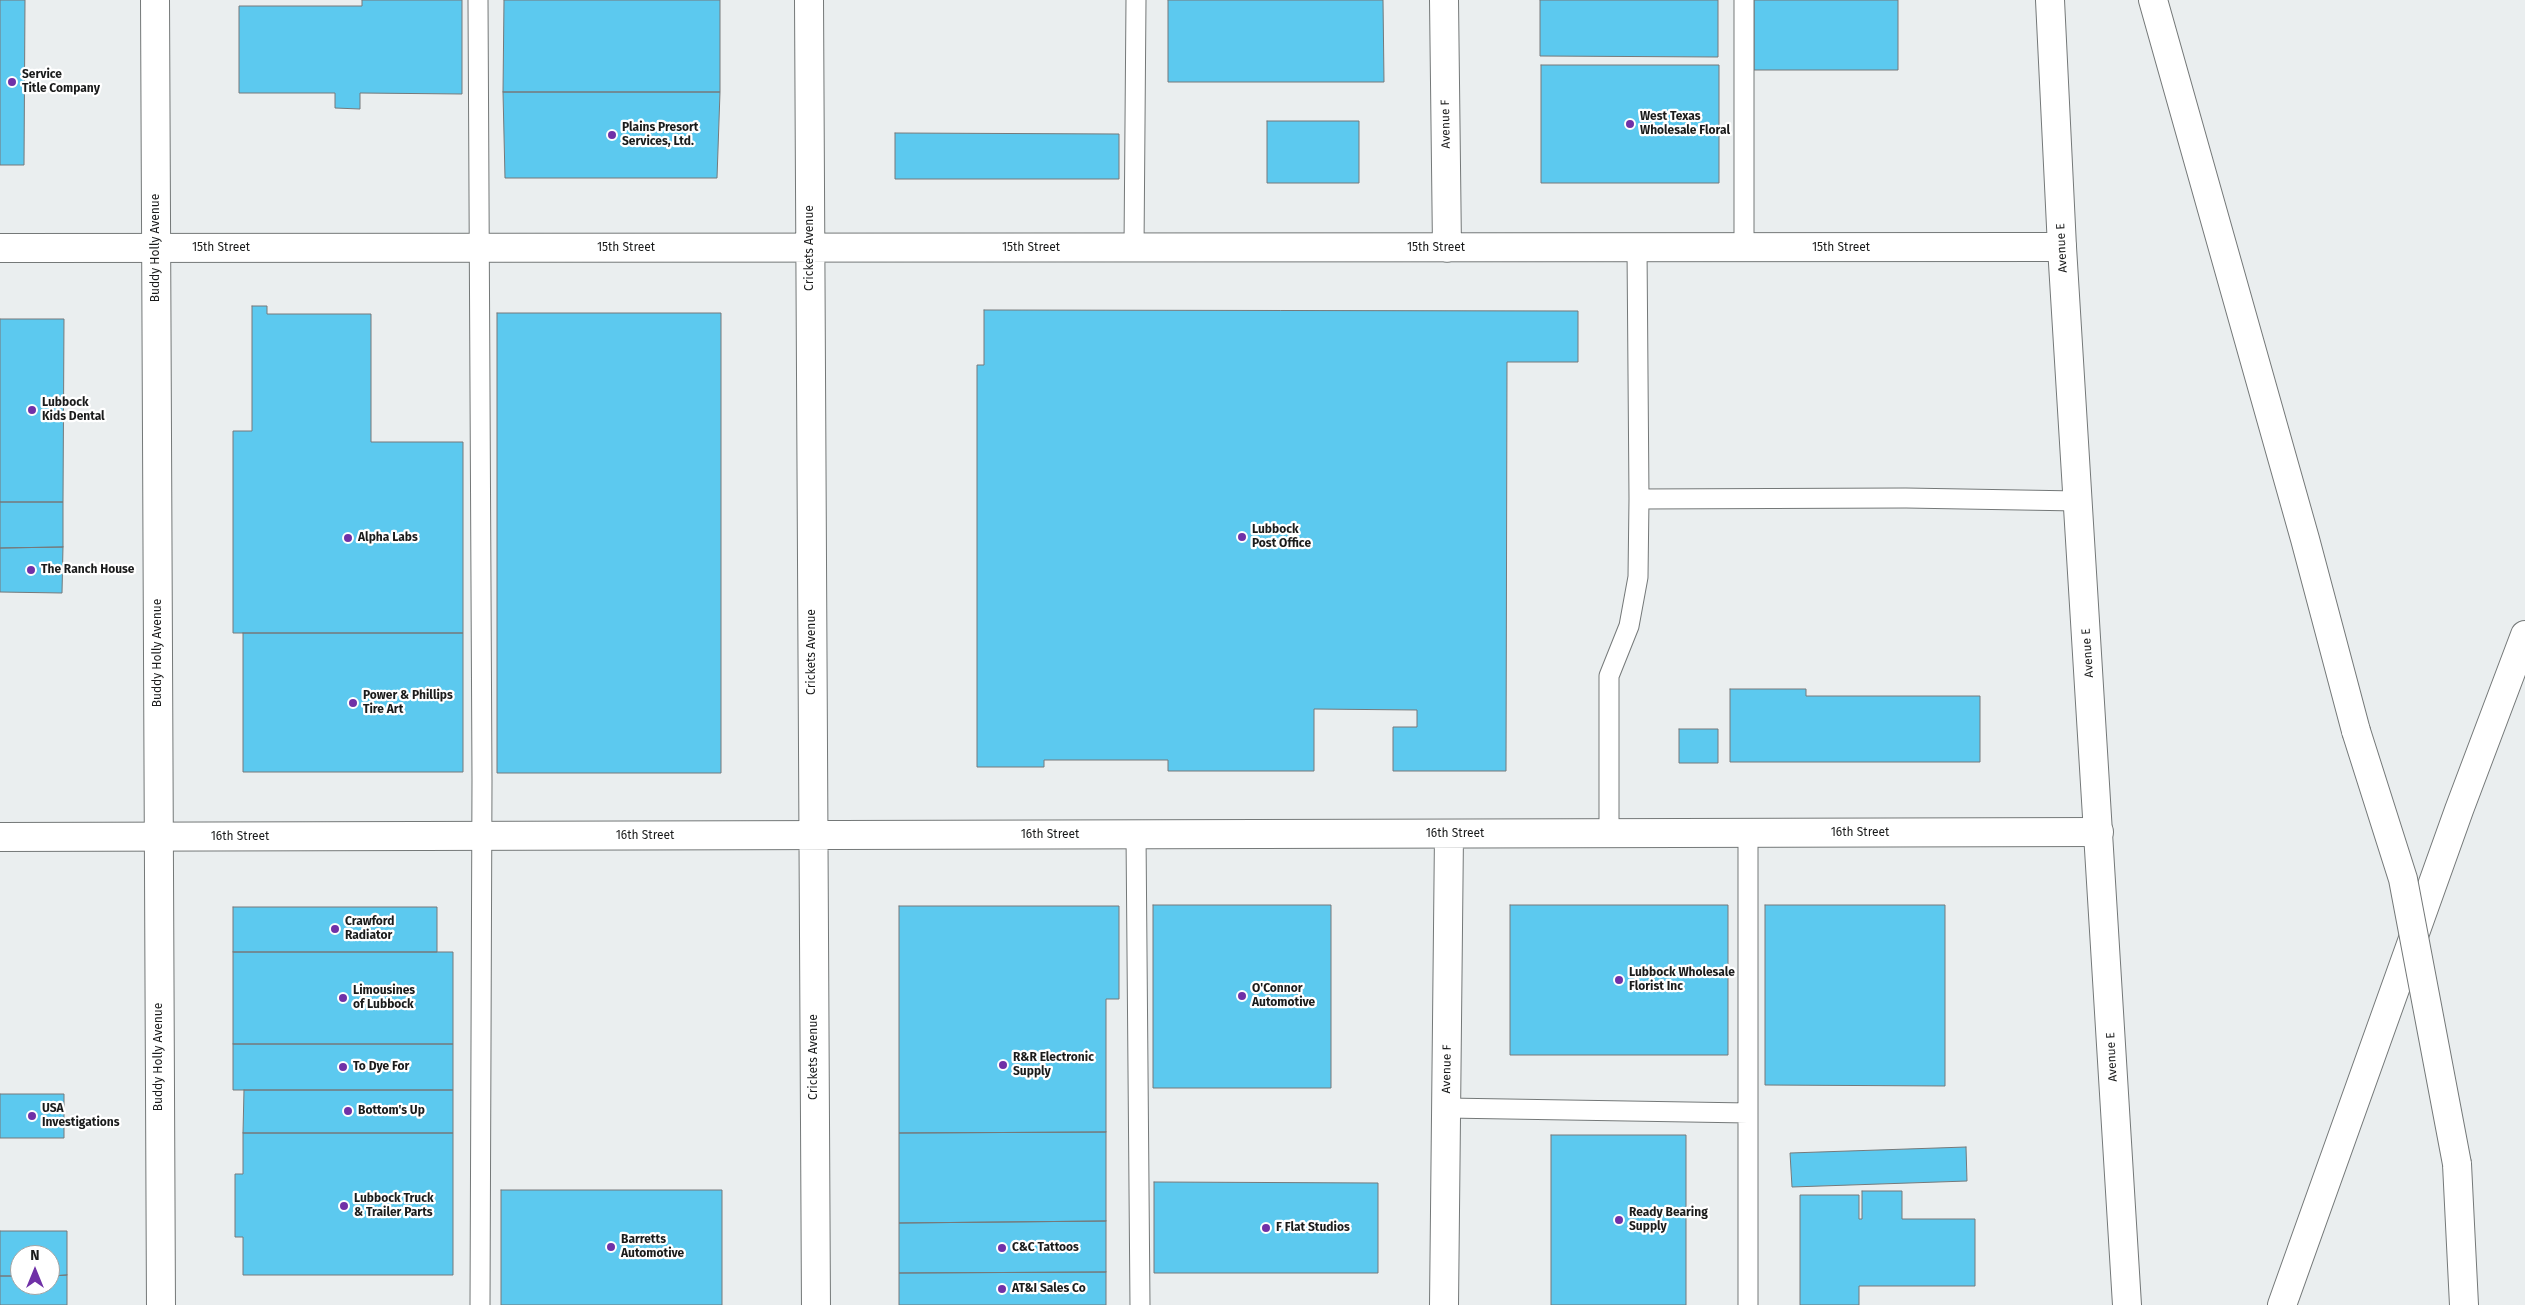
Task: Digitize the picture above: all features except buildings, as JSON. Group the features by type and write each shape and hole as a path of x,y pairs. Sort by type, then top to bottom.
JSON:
{"main road":[{"name":"Buddy Holly Avenue","path":"154,0 161,1305"},
{"name":"Crickets Avenue","path":"809,0 816,1305"},
{"name":"Avenue F","path":"1444,0 1447,248"},
{"name":"Avenue E","path":"2050,0 2062,247 2127,1305"},
{"path":"2153,0 2305,539 2356,731 2403,879 2457,1164 2464,1305"},
{"name":"15th Street","path":"0,248 2062,247"},
{"path":"2282,1305 2459,810 2525,634"},
{"name":"16th Street","path":"0,837 2099,832"},
{"name":"Avenue F","path":"1444,1305 1450,834"}],"lane":[{"path":"478,0 482,836 480,1305"},
{"path":"1134,248 1136,0"},
{"path":"1744,0 1744,248"},
{"path":"1609,833 1609,676 1629,626 1638,577 1637,248"},
{"path":"1639,498 1906,498 2078,501"},
{"path":"1748,833 1748,1305"},
{"path":"1136,834 1140,1305"},
{"path":"1447,1108 1748,1114"}],"place":[{"name":"Service Title Company","path":"12,82"},
{"name":"West Texas Wholesale Floral","path":"1630,124"},
{"name":"Plains Presort Services, Ltd.","path":"612,135"},
{"name":"Lubbock Kids Dental","path":"32,410"},
{"name":"Lubbock Post Office","path":"1242,537"},
{"name":"Alpha Labs","path":"348,538"},
{"name":"The Ranch House","path":"31,570"},
{"name":"Power & Phillips Tire Art","path":"353,703"},
{"name":"Crawford Radiator","path":"335,929"},
{"name":"Lubbock Wholesale Florist Inc","path":"1619,980"},
{"name":"O'Connor Automotive","path":"1242,996"},
{"name":"Limousines of Lubbock","path":"343,998"},
{"name":"R&R Electronic Supply","path":"1003,1065"},
{"name":"To Dye For","path":"343,1067"},
{"name":"Bottom's Up","path":"348,1111"},
{"name":"USA Investigations","path":"32,1116"},
{"name":"Lubbock Truck & Trailer Parts","path":"344,1206"},
{"name":"Ready Bearing Supply","path":"1619,1220"},
{"name":"F Flat Studios","path":"1266,1228"},
{"name":"Barretts Automotive","path":"611,1247"},
{"name":"C&C Tattoos","path":"1002,1248"},
{"name":"AT&I Sales Co","path":"1002,1289"}]}
